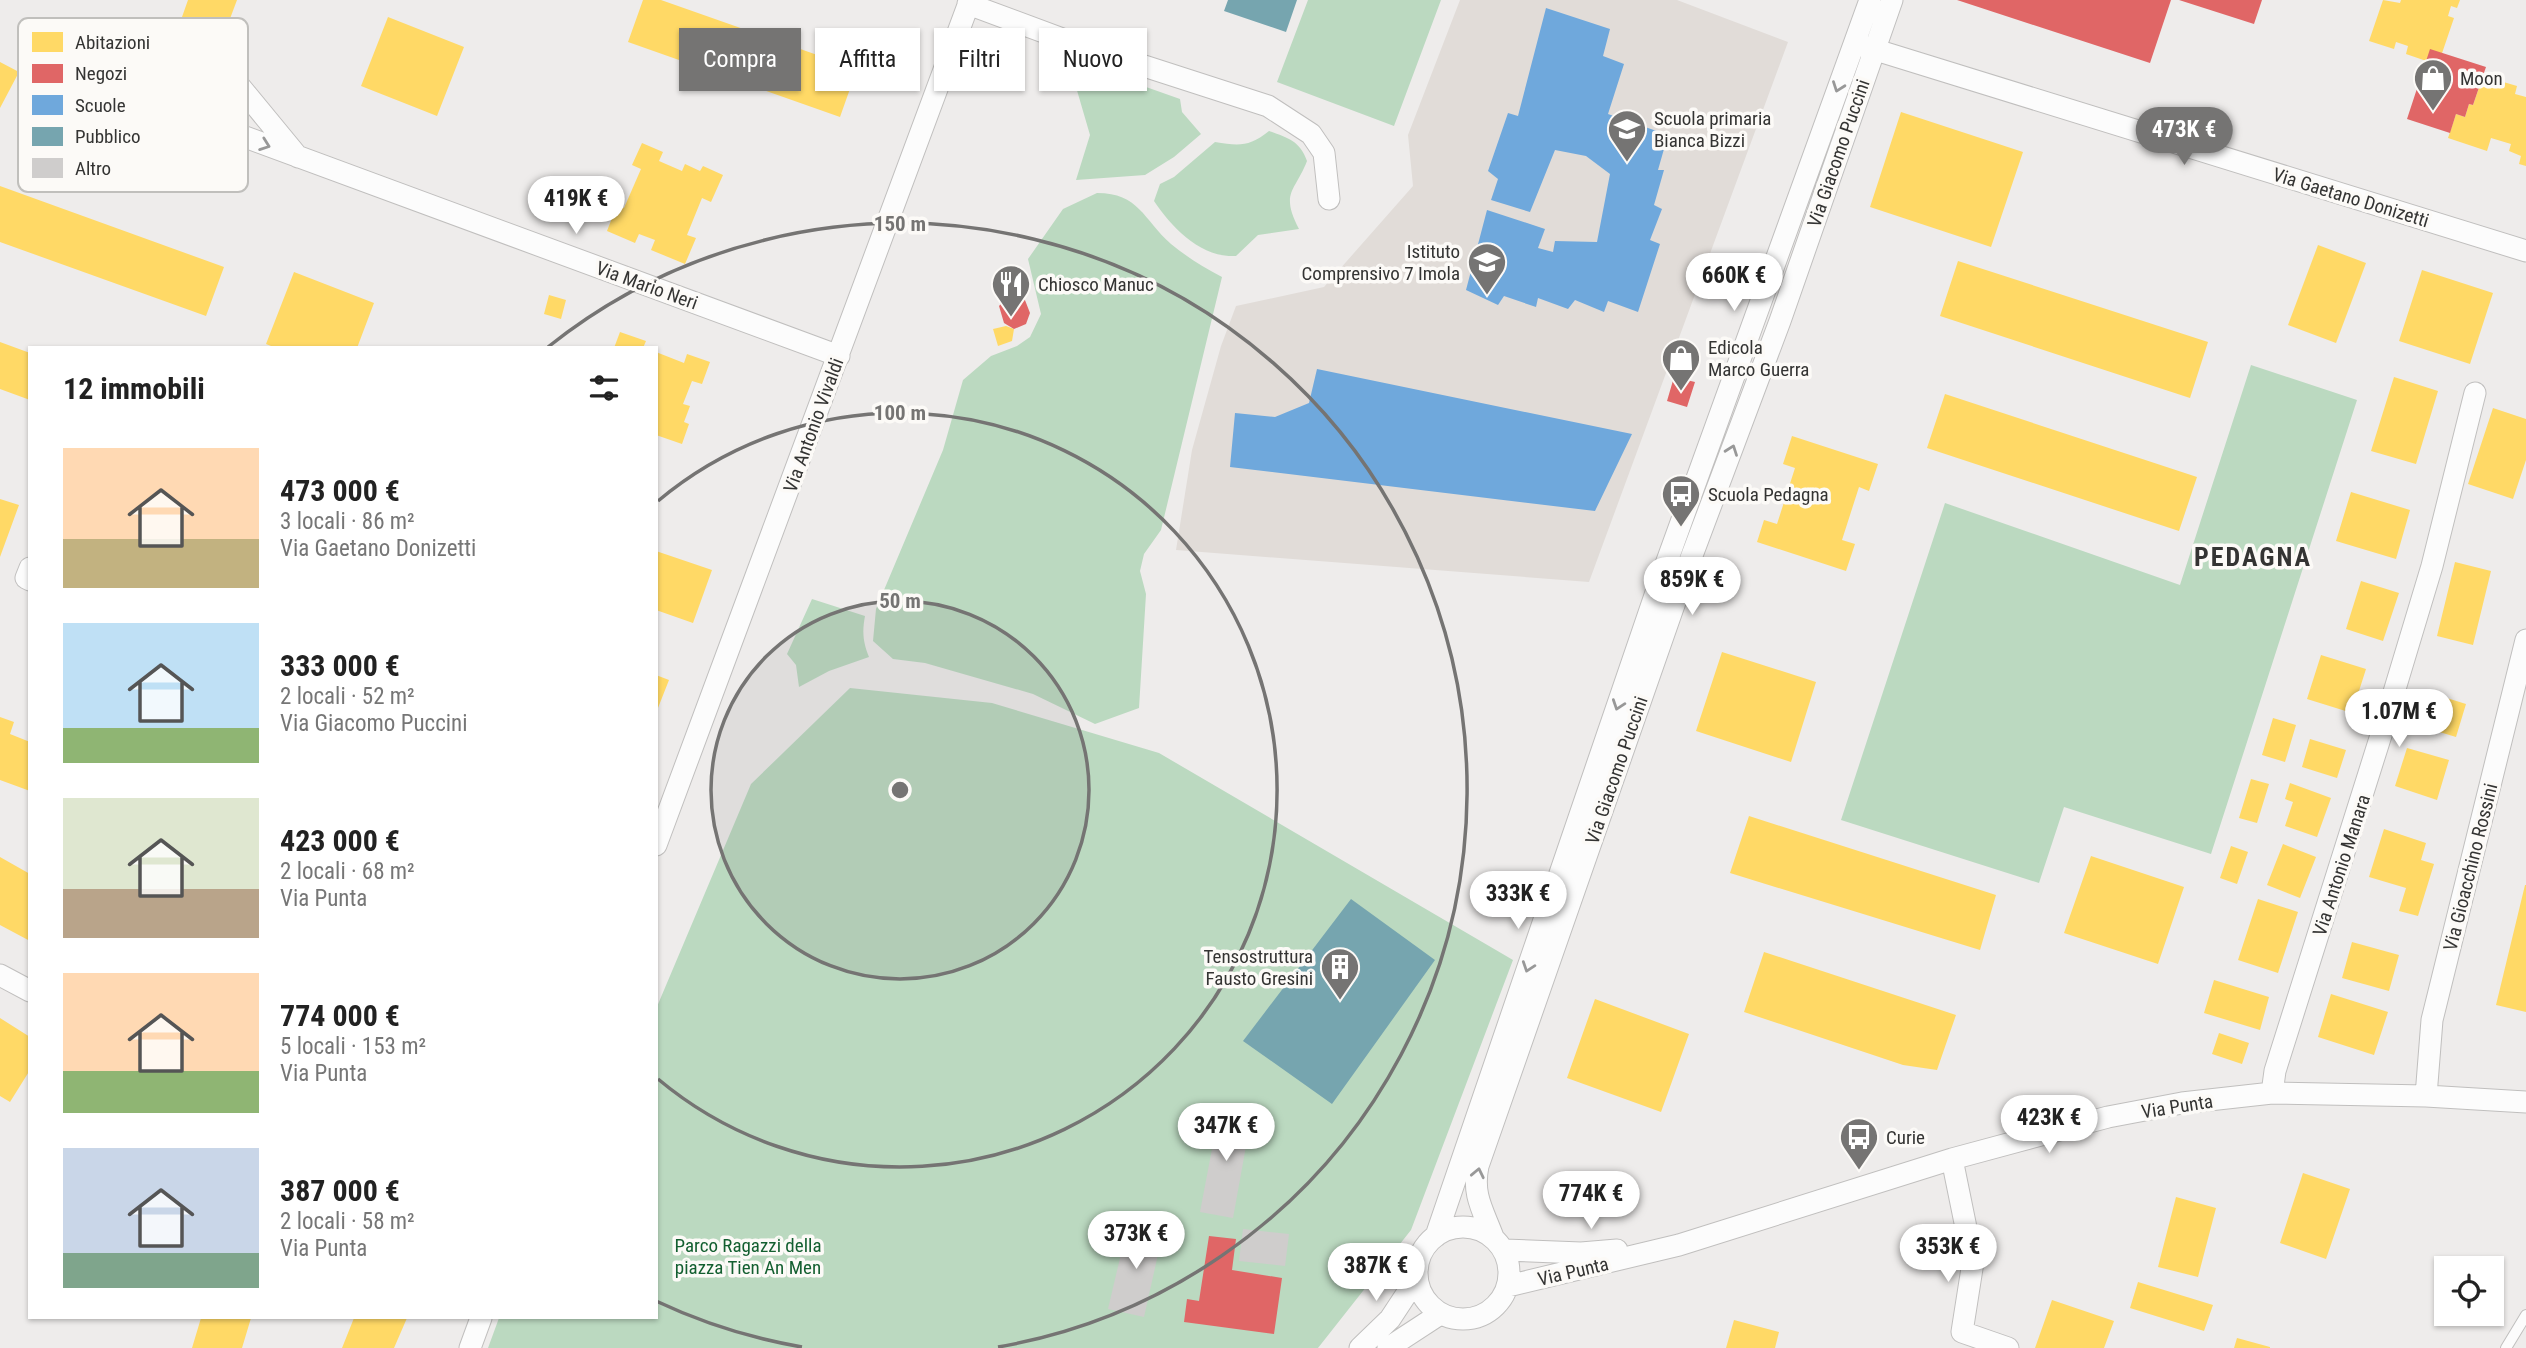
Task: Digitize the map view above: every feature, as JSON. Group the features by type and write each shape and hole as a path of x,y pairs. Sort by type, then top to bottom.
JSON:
{"street":[{"name":"Via Giacomo Puccini","path":"1417,1278 1421,1255 1436,1236 1496,1088 1870,0"},
{"name":"Via Giacomo Puccini","path":"1672,579 1780,321 1892,0"},
{"name":"Via Antonio Vivaldi","path":"660,822 839,356 969,2 1076,44 1268,106 1311,134 1324,153 1329,199"},
{"name":"Via Gaetano Donizetti","path":"1854,44 2526,251"},
{"name":"Via Mario Neri","path":"248,96 298,157"},
{"name":"Via Mario Neri","path":"248,138 839,356"},
{"name":"Via Antonio Manara","path":"2272,1093 2275,1071 2432,566 2475,393"},
{"name":"Via Gioacchino Rossini","path":"2426,1096 2432,1020 2526,640"},
{"path":"0,975 28,990"},
{"name":"Via Giacomo Puccini","path":"1496,1088 1475,1183 1477,1197 1509,1261 1508,1286"},
{"name":"Via Punta","path":"1508,1286 1679,1245 1952,1159 2116,1116 2182,1103 2272,1093 2426,1096 2526,1102"},
{"path":"1952,1159 1973,1262 1960,1340 2008,1348"},
{"path":"1436,1236 1450,1229 1465,1227 1480,1230 1498,1243"},
{"name":"Via Punta","path":"1498,1243 1581,1253 1679,1245"},
{"path":"1417,1278 1424,1299 1440,1314 1454,1319 1481,1317 1503,1299 1508,1286"},
{"path":"1360,1348 1390,1320 1417,1278"},
{"path":"1388,1348 1440,1314"},
{"path":"470,1348 481,1319"}],"lane":[{"path":"2507,1348 2526,1315"}],"shaded area":[{"name":"Istituto Comprensivo 7 Imola","path":"1460,0 1677,0 1788,42 1589,582 1176,550 1192,450 1221,346 1236,306 1324,287 1413,186 1408,135"}],"green space":[{"path":"1308,0 1441,0 1394,126 1277,82"},
{"path":"1147,87 1180,99 1182,112 1201,134 1174,157 1145,175 1076,180 1090,135 1077,91 1147,91"},
{"path":"1269,131 1288,138 1297,145 1307,161 1290,199 1293,217 1299,229 1258,235 1236,256 1223,255 1199,247 1169,221 1154,201 1160,184 1174,177 1215,142 1243,144"},
{"path":"1097,193 1122,197 1131,203 1171,244 1222,277 1161,530 1144,554 1140,571 1146,594 1139,708 1095,724 1033,694 925,663 893,659 873,641 876,609 943,450 963,380 991,356 1017,346 1030,337 1041,314 1028,259 1063,209"},
{"path":"2251,365 2357,400 2211,854 2064,807 2039,883 1841,820 1945,503 2180,585"},
{"path":"812,599 865,616 864,637 869,657 829,671 799,687 796,665 787,654"},
{"name":"Parco Ragazzi della piazza Tien An Men","path":"850,688 992,703 1159,753 1513,960 1411,1230 1318,1348 488,1348 499,1319 658,1319 658,1004 751,784"}],"building: Abitazioni":[{"path":"188,0 237,0 230,18 182,17"},
{"path":"643,0 661,0 741,28 679,28 679,60 628,42"},
{"path":"2383,0 2400,3 2401,0 2460,0 2457,8 2451,6 2448,16 2454,18 2438,65 2406,54 2408,46 2396,42 2394,49 2369,41"},
{"path":"388,17 464,47 437,116 361,86"},
{"path":"801,49 815,54 815,91 849,91 840,117 767,91 801,91"},
{"path":"0,62 18,74 0,108"},
{"path":"2483,76 2517,86 2515,94 2526,97 2526,166 2519,164 2521,156 2509,151 2511,144 2491,138 2487,151 2448,138 2456,114 2465,117 2469,104 2473,105"},
{"path":"1901,112 2023,152 1991,247 1870,207"},
{"path":"642,143 663,152 659,161 682,171 685,164 700,171 703,166 723,175 711,202 702,198 687,235 696,238 685,264 651,250 655,240 639,234 635,243 607,231 617,205 624,208 641,169 632,165"},
{"path":"0,186 224,267 206,316 0,242"},
{"path":"2318,245 2366,263 2336,343 2288,325"},
{"path":"1958,261 2208,342 2190,398 1940,316"},
{"path":"2422,270 2493,293 2470,364 2399,341"},
{"path":"294,272 374,303 358,346 266,344"},
{"path":"549,295 566,300 561,319 544,314"},
{"path":"1006,326 1014,329 1012,341 998,346 993,329"},
{"path":"620,332 646,341 644,346 615,346"},
{"path":"0,342 28,352 28,399 0,389"},
{"path":"658,353 684,363 687,354 710,362 702,384 692,381 683,404 690,406 684,422 689,424 682,444 658,436"},
{"path":"2394,377 2438,391 2416,464 2371,451"},
{"path":"1945,394 2197,477 2179,531 1927,448"},
{"path":"2493,408 2526,419 2526,460 2513,499 2468,484"},
{"path":"1792,436 1878,464 1869,491 1859,487 1842,540 1855,544 1846,571 1757,542 1764,520 1777,524 1795,468 1783,464"},
{"path":"2351,492 2410,510 2396,559 2336,541"},
{"path":"0,499 19,505 0,557"},
{"path":"658,552 712,570 693,623 658,611"},
{"path":"2455,562 2491,571 2473,645 2437,636"},
{"path":"2361,581 2399,593 2383,641 2346,629"},
{"path":"1722,652 1816,682 1791,762 1696,731"},
{"path":"2321,655 2366,669 2352,713 2307,699"},
{"path":"658,676 669,680 658,708"},
{"path":"2434,694 2466,704 2456,737 2423,727"},
{"path":"0,717 14,722 10,734 28,741 28,790 0,780"},
{"path":"2273,718 2296,725 2285,762 2262,755"},
{"path":"2310,739 2346,750 2337,778 2302,767"},
{"path":"2407,748 2449,760 2437,800 2395,786"},
{"path":"2251,779 2269,784 2257,823 2239,818"},
{"path":"2290,783 2331,798 2317,837 2285,826 2293,802 2285,799"},
{"path":"1749,816 1996,895 1980,950 1730,873"},
{"path":"2384,829 2426,843 2421,860 2434,864 2418,916 2399,911 2406,888 2369,877"},
{"path":"2283,844 2316,857 2300,898 2267,885"},
{"path":"2231,846 2248,852 2237,884 2220,878"},
{"path":"2091,856 2184,887 2158,964 2064,933"},
{"path":"0,857 28,873 28,940 0,925"},
{"path":"2526,885 2526,1012 2496,1005"},
{"path":"2258,899 2298,912 2278,973 2238,960"},
{"path":"2352,942 2399,955 2389,991 2342,978"},
{"path":"1764,952 1956,1015 1937,1070 1903,1065 1744,1012"},
{"path":"2214,980 2269,997 2260,1030 2204,1013"},
{"path":"2331,994 2388,1012 2374,1055 2318,1037"},
{"path":"1595,999 1689,1034 1661,1112 1567,1078"},
{"path":"0,1018 28,1036 28,1073 10,1102 0,1096"},
{"path":"2219,1033 2249,1043 2242,1064 2212,1054"},
{"path":"2303,1173 2350,1189 2326,1259 2280,1243"},
{"path":"2176,1197 2216,1208 2198,1277 2158,1267"},
{"path":"2138,1282 2213,1305 2204,1331 2130,1308"},
{"path":"2052,1300 2114,1321 2104,1348 2035,1348"},
{"path":"201,1319 251,1319 242,1348 192,1348"},
{"path":"354,1319 407,1319 394,1348 342,1348"},
{"path":"1734,1320 1779,1332 1775,1348 1726,1348"},
{"path":"2237,1338 2270,1347 2270,1348 2234,1348"}],"building: Negozi":[{"path":"1957,0 2171,0 2150,63"},
{"path":"2179,0 2262,0 2254,24"},
{"path":"2430,49 2486,67 2473,105 2469,104 2465,117 2456,114 2450,133 2407,119"},
{"path":"1013,291 1023,295 1030,313 1026,324 1014,329 1004,323 999,306"},
{"name":"Edicola Marco Guerra","path":"1674,377 1695,382 1687,407 1667,401"},
{"path":"1209,1236 1236,1239 1232,1270 1282,1278 1274,1334 1184,1322 1187,1299 1199,1301"}],"building: Scuole":[{"name":"Scuola primaria Bianca Bizzi","path":"1546,8 1610,29 1603,56 1624,64 1608,114 1668,135 1658,170 1664,170 1654,205 1662,209 1650,240 1660,244 1638,312 1608,301 1604,312 1575,300 1568,309 1538,298 1536,307 1504,296 1498,305 1466,290 1487,210 1545,229 1538,248 1553,252 1555,241 1597,242 1610,174 1586,156 1555,150 1530,212 1491,200 1498,179 1488,171 1508,113 1518,116"},
{"path":"1317,369 1632,434 1595,511 1230,467 1235,413 1275,417 1309,403"}],"building: Pubblico":[{"path":"1228,0 1297,0 1286,32 1224,11"},
{"name":"Tensostruttura Fausto Gresini","path":"1351,899 1435,960 1332,1104 1243,1041"}],"building: Altro":[{"path":"1220,1107 1252,1113 1233,1218 1200,1212"},
{"path":"1128,1224 1163,1232 1144,1317 1108,1309"},
{"path":"1243,1229 1289,1234 1285,1266 1239,1261"}],"place":[{"name":"Moon","path":"2433,112"},
{"name":"Scuola primaria Bianca Bizzi","path":"1627,163"},
{"name":"Istituto Comprensivo 7 Imola","path":"1487,296"},
{"name":"Chiosco Manuc","path":"1011,318"},
{"name":"Edicola Marco Guerra","path":"1681,392"},
{"name":"Scuola Pedagna","path":"1681,528"},
{"name":"Tensostruttura Fausto Gresini","path":"1340,1001"},
{"name":"Curie","path":"1859,1171"}],"district":[{"name":"PEDAGNA","path":"2253,557"}]}
